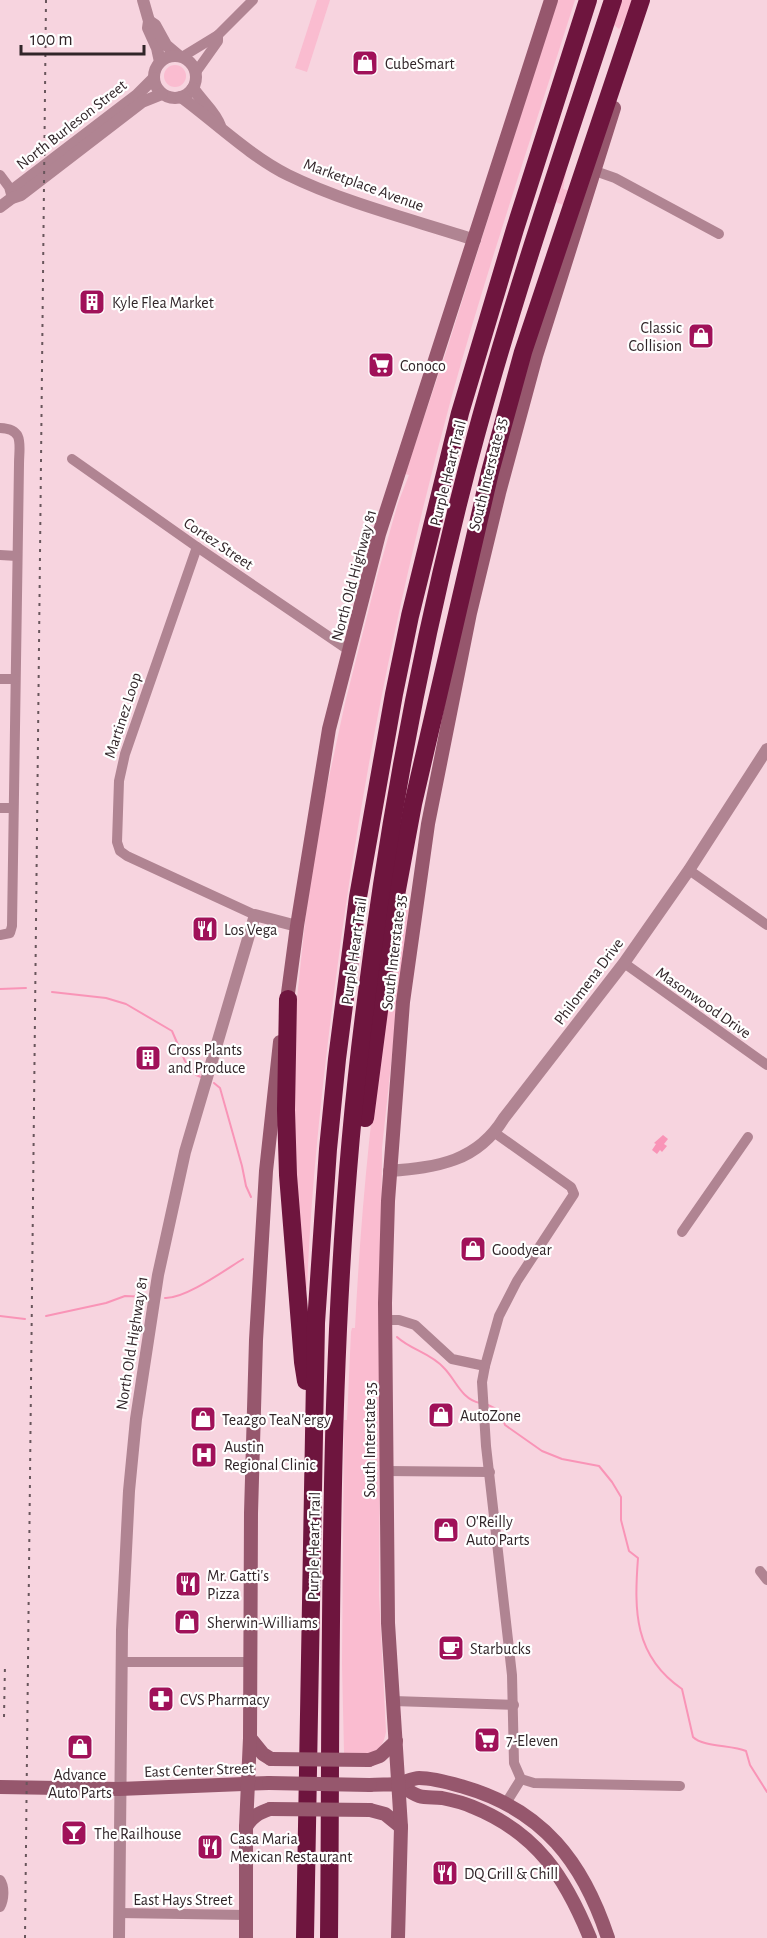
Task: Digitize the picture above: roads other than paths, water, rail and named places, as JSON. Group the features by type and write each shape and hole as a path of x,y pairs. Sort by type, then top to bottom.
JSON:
{"highway":[{"name":"Purple Heart Trail","path":"305,1938 316,1334 337,1059 358,897 394,694 427,543 460,413 514,229 588,0"},
{"name":"Purple Heart Trail","path":"329,1938 339,1289 364,1011 382,881 427,639 473,449 512,310 613,0"},
{"path":"348,1171 363,1129 390,927 413,804 490,472 523,352 641,0"},
{"path":"288,999 286,1110 288,1175 303,1362 314,1425"}],"main road":[{"path":"475,240 551,0"},
{"name":"South Interstate 35","path":"398,1938 401,1827 388,1623 385,1320 389,1171 403,1002 415,909 448,715 470,613 541,339 595,171 646,0"},
{"name":"North Old Highway 81","path":"297,926 329,729 379,534 475,240"},
{"path":"246,1938 255,1374 264,1194 270,1122 297,926"},
{"path":"250,1738 263,1755 271,1759 369,1760 380,1756 396,1741"},
{"name":"East Center Street","path":"0,1787 119,1788 248,1783 370,1785 399,1784 418,1778 446,1782 482,1792 506,1803 544,1830 568,1855 583,1877 608,1938"},
{"path":"399,1784 418,1796 446,1799 474,1807 533,1844 560,1876 579,1910 590,1938"},
{"path":"246,1827 251,1818 270,1809 370,1810 385,1814 401,1827"}],"street":[{"path":"143,0 149,21 148,28 157,48 160,62"},
{"path":"218,35 218,41 199,64 193,88 181,97 169,97 162,94 154,78 154,71 160,62 165,58 181,57 218,35 253,0"},
{"path":"149,21 155,25 166,45 189,61 196,72"},
{"name":"North Burleson Street","path":"12,198 14,189 137,95 154,78"},
{"name":"Marketplace Avenue","path":"193,88 217,117 220,126"},
{"name":"North Burleson Street","path":"0,207 12,198 21,195 142,102 162,94"},
{"name":"Marketplace Avenue","path":"181,97 210,122 220,126 257,156 305,182 475,240"},
{"path":"595,171 615,178 719,234"},
{"path":"0,175 9,187 12,198"},
{"path":"0,187 12,198"},
{"path":"0,428 15,431 18,435 19,465 12,926 5,934"},
{"name":"Cortez Street","path":"72,459 350,651"},
{"name":"Martinez Loop","path":"197,547 125,754 119,781 117,843 120,851 128,856 255,915 297,926"},
{"path":"0,555 17,556"},
{"path":"0,679 15,679"},
{"name":"Philomena Drive","path":"389,1171 444,1164 478,1148 495,1133 504,1118 624,963 689,870 767,749"},
{"path":"0,808 13,808"},
{"path":"689,870 767,925"},
{"name":"North Old Highway 81","path":"119,1938 122,1662 129,1491 136,1419 158,1275 185,1152 255,915"},
{"name":"Masonwood Drive","path":"624,963 767,1065"},
{"path":"495,1133 571,1187 574,1194 517,1281 499,1316 485,1366 483,1413 514,1705 514,1763 522,1779 534,1783 680,1786"},
{"path":"682,1232 748,1137"},
{"path":"385,1320 399,1320 415,1325 452,1359 485,1366"},
{"path":"386,1471 490,1472"},
{"path":"122,1662 249,1662"},
{"path":"393,1701 514,1705"},
{"path":"506,1803 522,1779"},
{"path":"0,1880 3,1894 0,1907"},
{"name":"East Hays Street","path":"119,1913 246,1915"}],"waterway":[{"path":"0,989 26,988"},
{"path":"52,992 106,998 126,1004 172,1031 185,1061 196,1075 201,1077"},
{"path":"214,1083 220,1088 246,1186 251,1197"},
{"path":"165,1298 194,1289 243,1259"},
{"path":"46,1316 106,1303 125,1296 149,1297"},
{"path":"0,1316 25,1319"},
{"path":"397,1337 439,1363 468,1398 480,1403"},
{"path":"488,1405 500,1411 505,1425 542,1451 562,1459 599,1466 612,1482 621,1497 621,1520 629,1551 638,1558 636,1596 640,1631 646,1647 654,1662 682,1689 693,1737 703,1743 746,1751 750,1765 767,1792"}],"railway":[{"path":"25,1938 46,0"},
{"path":"4,1717 5,1664"}],"place":[{"name":"CubeSmart","path":"365,63"},
{"name":"Kyle Flea Market","path":"92,302"},
{"name":"Classic Collision","path":"701,336"},
{"name":"Conoco","path":"381,365"},
{"name":"Los Vega","path":"205,929"},
{"name":"Cross Plants and Produce","path":"148,1058"},
{"name":"Goodyear","path":"473,1249"},
{"name":"AutoZone","path":"441,1415"},
{"name":"Tea2go TeaN'ergy","path":"203,1419"},
{"name":"Austin Regional Clinic","path":"204,1455"},
{"name":"O'Reilly Auto Parts","path":"446,1530"},
{"name":"Mr. Gatti's Pizza","path":"188,1584"},
{"name":"Sherwin-Williams","path":"187,1622"},
{"name":"Starbucks","path":"451,1648"},
{"name":"CVS Pharmacy","path":"161,1699"},
{"name":"7-Eleven","path":"487,1740"},
{"name":"Advance Auto Parts","path":"80,1747"},
{"name":"The Railhouse","path":"74,1833"},
{"name":"Casa Maria Mexican Restaurant","path":"210,1847"},
{"name":"DQ Grill & Chill","path":"445,1873"}]}
